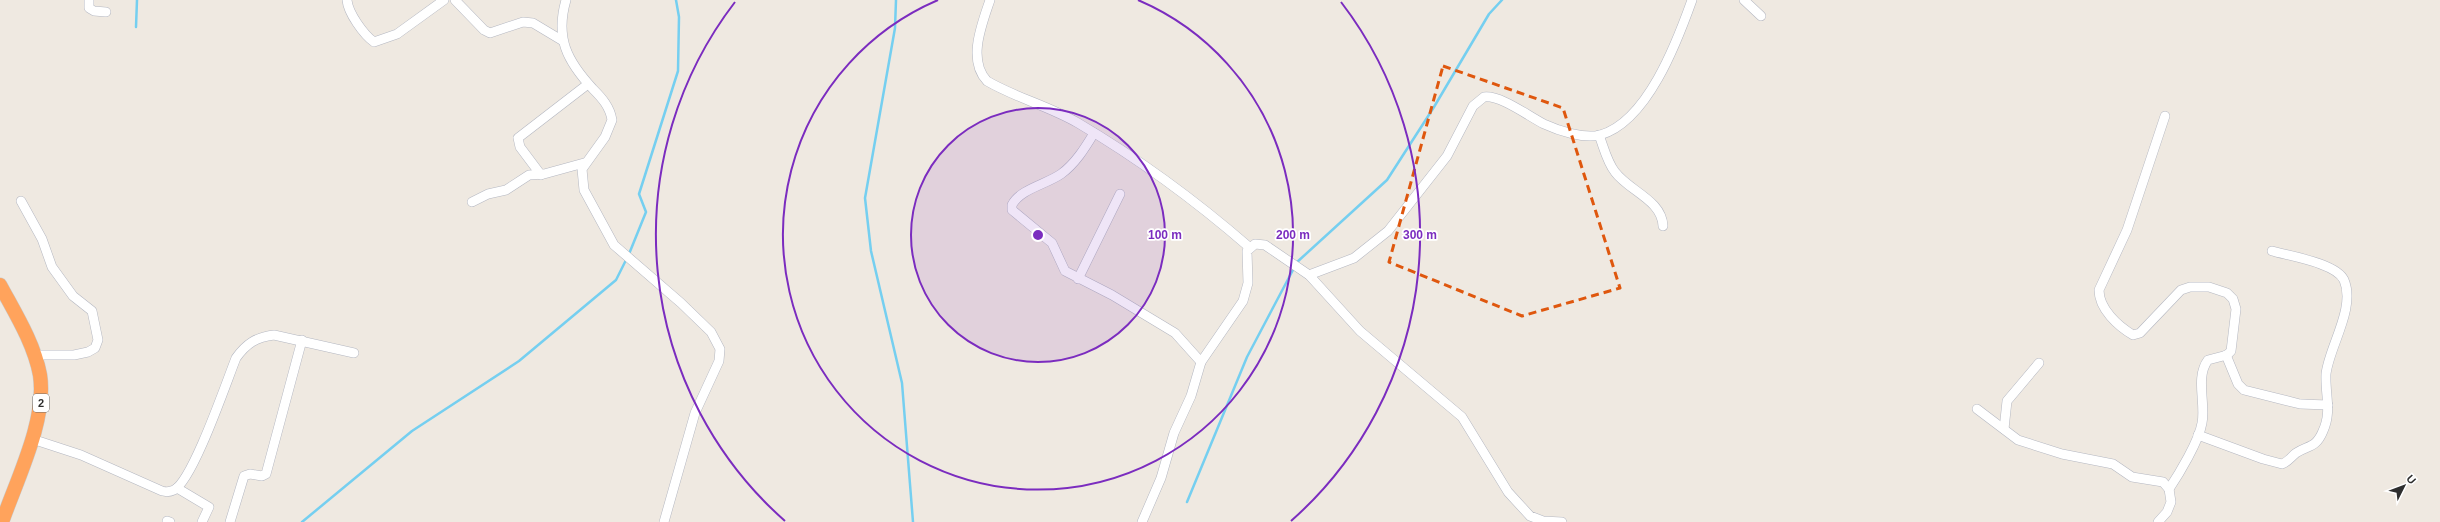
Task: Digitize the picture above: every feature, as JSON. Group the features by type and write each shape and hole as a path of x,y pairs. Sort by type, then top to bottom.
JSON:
{"highway":[{"name":"2","path":"0,285 34,355 40,375 41,397 32,439 2,522"}],"street":[{"path":"89,0 89,8 94,11 106,12"},
{"path":"347,0 358,23 366,35 374,42 397,34 444,0"},
{"path":"455,0 484,30 490,33 523,22 533,23 563,41"},
{"path":"566,0 562,16 563,41 571,63 604,101 612,120 605,137 584,163 581,175 584,190 610,240 617,249 642,269 706,326 715,337 720,349 719,361 695,413 664,522"},
{"path":"990,0 979,44 977,61 981,74 996,86 1065,116 1094,133 1163,178 1250,247"},
{"path":"1308,275 1354,258 1382,236 1447,156 1473,106 1484,97 1496,98 1550,127 1582,135 1599,135 1621,124 1647,98 1684,21 1692,0"},
{"path":"1744,0 1761,16"},
{"path":"541,174 520,147 518,138 588,84"},
{"path":"2158,522 2170,506 2169,489 2198,435 2203,418 2202,369 2210,359 2226,355 2231,351 2236,308 2233,299 2218,289 2196,286 2181,290 2140,333 2133,335 2118,324 2099,299 2099,290 2127,230 2165,116"},
{"path":"1094,133 1068,169 1056,178 1017,198 1011,208 1048,238 1056,249 1065,271 1078,279 1118,298 1176,333 1201,362"},
{"path":"1599,135 1612,168 1622,179 1657,209 1661,216 1663,226"},
{"path":"472,202 488,194 504,191 529,175 541,174 584,163"},
{"path":"1078,279 1120,194"},
{"path":"21,201 42,239 52,268 73,296 92,311 98,340 95,348 88,352 74,355 34,355"},
{"path":"1142,522 1161,478 1174,433 1191,396 1201,362 1243,300 1248,283 1246,257 1250,247 1261,243 1300,268 1364,335 1462,417 1508,492 1523,509 1536,520 1562,522"},
{"path":"2198,435 2262,459 2282,464 2298,452 2316,444 2326,425 2328,406 2326,376 2343,321 2345,308 2344,280 2338,273 2327,267 2272,251"},
{"path":"32,439 81,455 162,491 168,492 177,488 196,458 236,358 244,347 263,336 274,335 302,340 354,353"},
{"path":"230,522 244,476 250,474 262,476 266,474 302,340"},
{"path":"2226,355 2238,384 2244,390 2300,404 2328,406"},
{"path":"2004,429 2007,401 2039,363"},
{"path":"1977,409 2004,429 2011,437 2024,443 2062,454 2113,464 2132,477 2159,480 2169,489"},
{"path":"177,488 209,507 202,522"}],"highlighted area":[{"path":"1443,66 1563,108 1620,288 1522,316 1389,262"}],"waterway":[{"path":"136,27 137,0"},
{"path":"629,254 646,212 639,194 678,71 679,17 676,0"},
{"path":"896,0 895,28 865,198 871,251 902,383 913,522"},
{"path":"1296,263 1387,180 1434,107 1489,14 1502,0"},
{"path":"302,522 412,431 519,361 616,280 627,258"},
{"path":"1187,502 1247,357 1294,268"}]}
